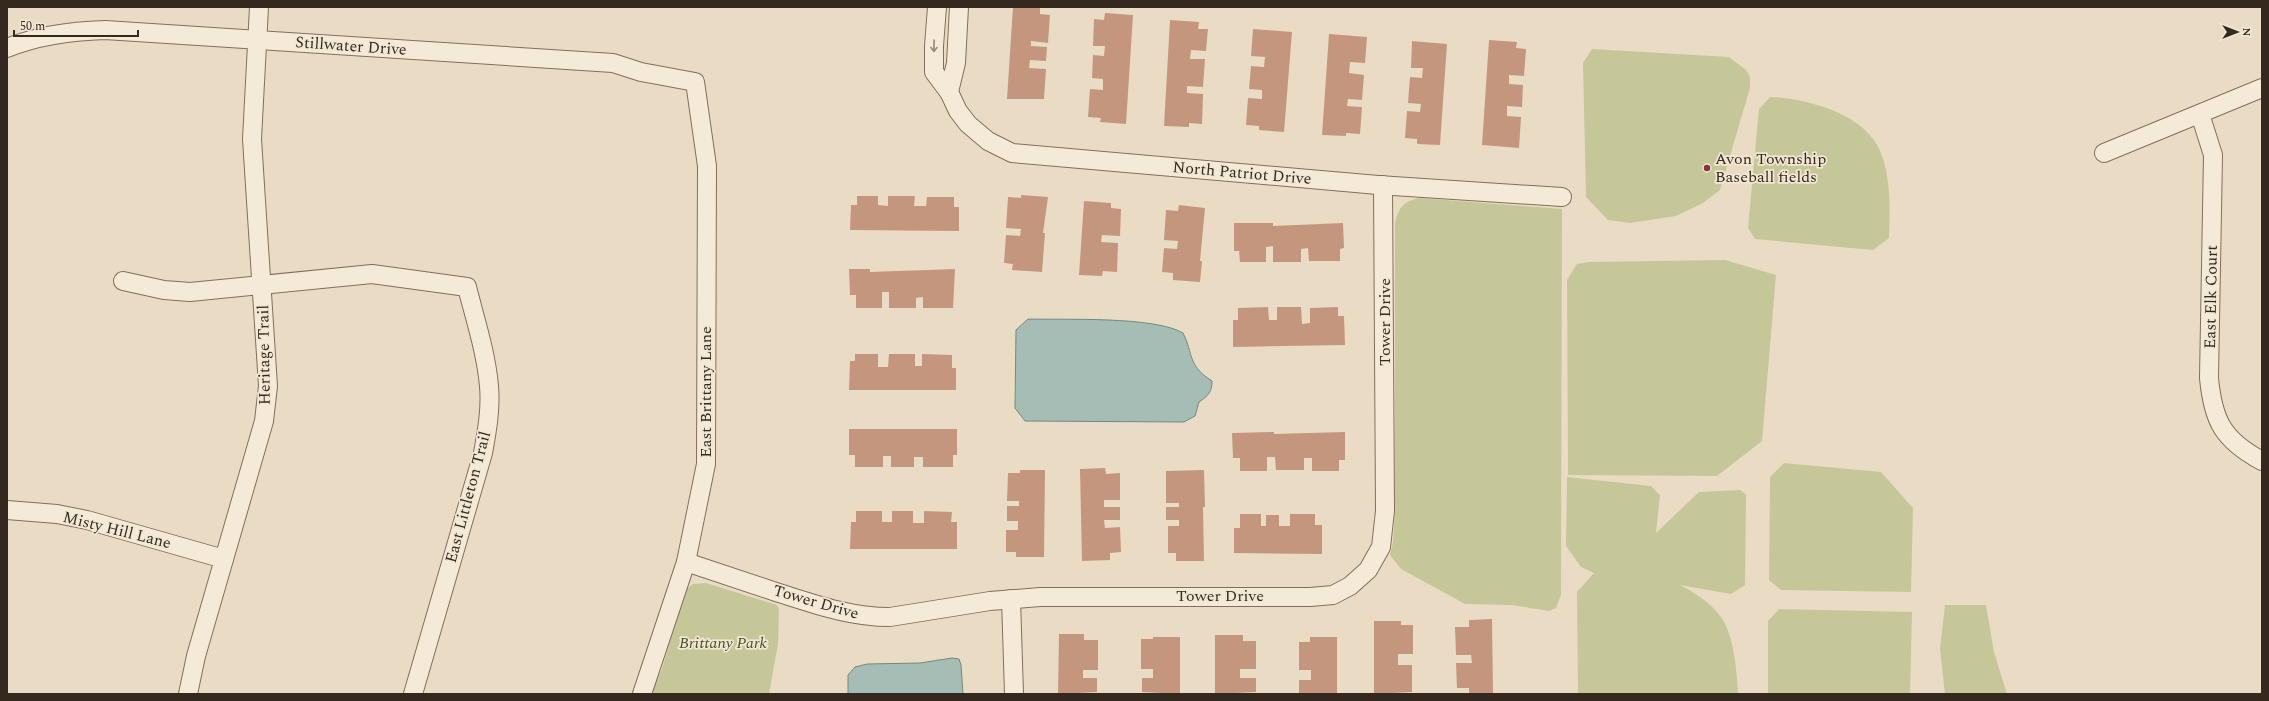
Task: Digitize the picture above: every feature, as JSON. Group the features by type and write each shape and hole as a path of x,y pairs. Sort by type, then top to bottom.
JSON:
{"street":[{"name":"Heritage Trail","path":"188,694 196,656 264,421 268,386 263,285 252,139 259,7"},
{"name":"North Patriot Drive","path":"937,7 934,72 950,92 958,111 968,124 988,141 1012,153 1383,185 1562,197"},
{"path":"950,92 956,64 959,7"},
{"name":"Stillwater Drive","path":"7,48 42,37 72,31 98,30 613,63 641,72 694,82"},
{"name":"East Brittany Lane","path":"642,694 686,562 706,464 707,166 694,82"},
{"path":"2104,153 2262,88"},
{"name":"East Elk Court","path":"2200,114 2213,155 2209,378 2212,404 2228,436 2242,450 2262,461"},
{"name":"Tower Drive","path":"686,562 815,604 843,612 871,617 890,617 1011,599 1123,596 1310,597 1333,595 1350,586 1368,570 1380,547 1386,492 1383,185"},
{"name":"East Littleton Trail","path":"263,285 372,274 466,287 483,348 489,386 489,415 483,453 413,694"},
{"path":"123,280 164,290 190,292 263,285"},
{"name":"Misty Hill Lane","path":"7,510 57,514 87,520 224,559"},
{"path":"1011,599 1014,694"}],"green space":[{"path":"1592,49 1729,57 1746,70 1750,77 1750,88 1720,190 1703,203 1676,216 1630,223 1608,220 1586,197 1583,63"},
{"path":"1770,97 1801,101 1834,111 1849,118 1863,128 1874,139 1881,153 1887,174 1890,205 1889,238 1873,250 1755,239 1748,228 1759,109"},
{"path":"1419,198 1562,209 1561,595 1556,608 1549,611 1512,605 1465,604 1401,569 1390,555 1393,542 1395,511 1395,223 1402,206 1409,201"},
{"path":"1725,260 1776,275 1762,441 1717,476 1568,475 1567,280 1577,264 1589,262"},
{"path":"1784,463 1881,472 1913,508 1911,592 1781,590 1769,580 1770,477"},
{"path":"1567,477 1651,486 1660,495 1656,533 1699,492 1740,490 1746,495 1745,585 1731,594 1680,585 1707,603 1721,617 1732,643 1737,675 1738,694 1578,694 1577,592 1594,573 1581,567 1566,546"},
{"name":"Brittany Park","path":"706,583 777,605 779,609 778,644 769,694 652,694 662,669 685,590 693,584"},
{"path":"1945,605 1986,605 1994,652 2007,694 1945,694 1940,649"},
{"path":"1779,609 1912,612 1910,694 1768,694 1768,621"}],"water":[{"path":"1028,319 1131,321 1152,324 1183,333 1192,359 1198,370 1212,381 1210,391 1207,396 1199,402 1195,416 1184,422 1025,421 1015,408 1016,330"},
{"path":"952,658 959,659 961,665 963,694 848,694 848,675 855,667 867,664 920,663"}],"building":[{"path":"1013,7 1040,8 1040,14 1050,15 1048,43 1031,41 1031,46 1047,47 1046,61 1030,60 1029,68 1046,69 1044,99 1007,99"},
{"path":"1105,13 1133,15 1126,124 1100,122 1101,118 1088,117 1090,89 1103,90 1103,79 1092,78 1093,55 1104,56 1105,46 1093,46 1094,19 1104,20"},
{"path":"1170,20 1199,22 1198,29 1208,29 1206,51 1191,50 1190,59 1205,59 1203,87 1187,86 1187,93 1203,94 1202,124 1189,123 1189,127 1164,126"},
{"path":"1253,29 1292,32 1284,132 1259,130 1259,126 1246,125 1248,98 1262,99 1262,90 1249,89 1251,66 1264,67 1265,57 1251,56"},
{"path":"1329,34 1367,37 1365,63 1350,62 1349,73 1364,75 1362,100 1348,99 1347,106 1362,107 1360,134 1346,133 1346,136 1322,135"},
{"path":"1489,40 1517,42 1516,48 1526,49 1524,76 1509,75 1509,84 1523,85 1522,107 1507,106 1507,116 1521,117 1519,148 1482,145"},
{"path":"1412,41 1447,44 1440,145 1417,144 1417,139 1405,138 1407,111 1420,112 1421,104 1408,103 1410,77 1422,78 1423,68 1411,68"},
{"path":"1021,195 1048,197 1043,233 1045,233 1042,272 1012,270 1013,264 1004,263 1006,235 1020,236 1021,229 1006,228 1008,197 1021,198"},
{"path":"857,196 878,196 878,205 888,206 888,196 915,196 914,206 926,206 927,197 954,197 954,207 959,207 959,231 850,230 851,205 857,205"},
{"path":"1084,201 1111,203 1111,208 1121,209 1120,236 1102,235 1101,242 1118,243 1117,272 1103,271 1102,276 1079,275"},
{"path":"1179,205 1205,208 1200,261 1202,261 1200,282 1173,280 1173,273 1162,272 1164,248 1177,249 1178,241 1164,240 1166,210 1178,211"},
{"path":"1234,223 1273,223 1273,226 1343,223 1344,248 1340,249 1340,261 1309,261 1308,248 1301,249 1301,262 1273,262 1273,246 1266,247 1266,262 1240,262 1239,251 1234,251"},
{"path":"849,269 870,269 870,272 955,269 953,308 923,308 923,297 916,298 916,308 889,308 889,292 882,292 882,308 856,308 856,295 850,295"},
{"path":"1268,307 1269,320 1277,320 1277,307 1301,307 1302,324 1310,323 1310,308 1338,307 1338,316 1344,316 1345,345 1233,347 1233,320 1238,320 1238,308"},
{"path":"855,354 878,354 878,367 888,367 889,354 915,354 915,366 922,366 922,354 952,355 952,368 956,368 956,390 849,390 850,361 855,361"},
{"path":"849,429 957,429 957,455 953,455 953,467 923,467 923,457 914,457 914,467 891,467 891,456 883,456 883,467 855,467 855,455 849,455"},
{"path":"1274,432 1274,434 1345,432 1345,460 1339,460 1339,471 1312,471 1312,458 1304,458 1304,470 1276,470 1275,457 1267,457 1267,471 1240,471 1240,458 1233,458 1232,433"},
{"path":"1105,468 1106,474 1120,473 1120,500 1104,500 1104,507 1120,507 1120,520 1104,520 1105,528 1120,527 1121,552 1110,553 1110,560 1082,561 1080,469"},
{"path":"1020,470 1045,470 1044,557 1016,557 1016,552 1006,552 1006,530 1018,530 1018,521 1007,521 1007,506 1019,506 1019,501 1007,501 1008,473 1020,473"},
{"path":"1204,470 1204,561 1176,561 1176,553 1168,553 1168,526 1179,526 1179,520 1166,520 1166,507 1179,507 1179,503 1166,503 1166,471"},
{"path":"856,511 882,511 882,522 892,522 892,511 913,511 913,523 924,523 924,511 952,512 951,522 957,522 957,549 850,549 851,522 856,522"},
{"path":"1240,514 1261,514 1261,526 1266,526 1266,515 1279,515 1279,526 1290,526 1290,514 1315,514 1315,525 1322,525 1322,554 1234,553 1234,528 1240,528"},
{"path":"1492,619 1493,694 1469,694 1469,688 1457,688 1456,663 1472,663 1471,655 1456,655 1455,627 1469,627 1469,620"},
{"path":"1374,621 1401,621 1401,625 1413,625 1413,654 1398,654 1398,665 1412,665 1412,692 1374,694"},
{"path":"1059,634 1084,634 1084,640 1098,640 1098,670 1083,670 1083,678 1097,678 1097,692 1058,694"},
{"path":"1215,635 1243,635 1243,641 1256,641 1256,669 1240,669 1240,678 1256,678 1256,692 1215,694"},
{"path":"1153,637 1180,637 1180,694 1142,692 1142,678 1153,678 1153,669 1141,669 1141,639 1153,639"},
{"path":"1310,637 1337,637 1337,694 1299,693 1299,680 1311,680 1311,670 1299,670 1299,642 1310,642"}],"place":[{"name":"Avon Township Baseball fields","path":"1707,168"}]}
